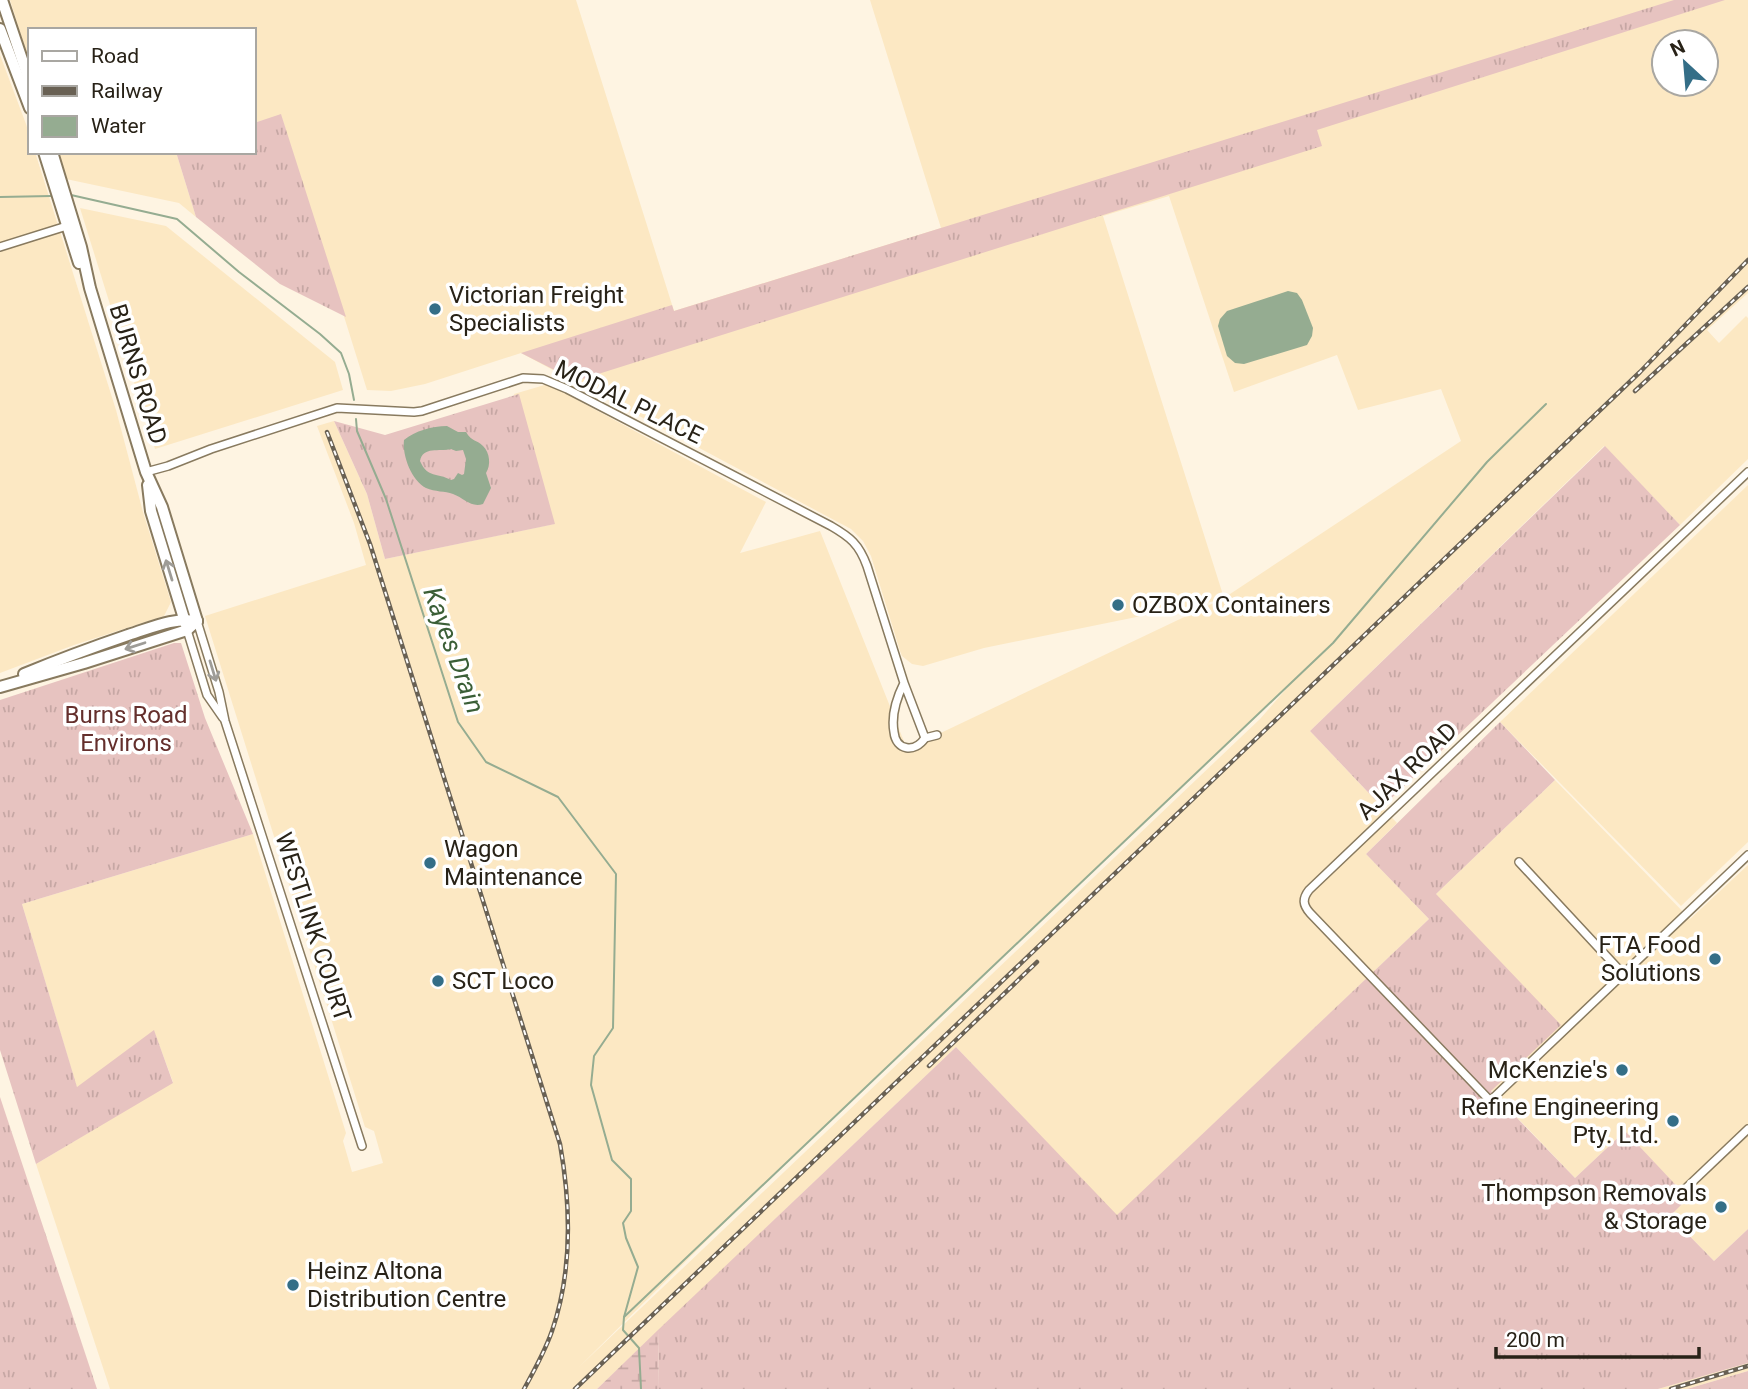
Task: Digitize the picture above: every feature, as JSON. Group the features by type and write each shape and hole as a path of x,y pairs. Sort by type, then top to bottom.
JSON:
{"street":[{"path":"2,0 26,81"},
{"path":"0,29 26,81"},
{"name":"BURNS ROAD","path":"45,154 86,266 90,288 146,472 162,507 197,621"},
{"name":"BURNS ROAD","path":"52,154 70,225"},
{"path":"0,247 70,225"},
{"name":"MODAL PLACE","path":"146,472 168,467 230,442 337,408 414,412 514,380 543,379 831,526 853,541 867,566 904,683 925,738"},
{"name":"BURNS ROAD","path":"146,472 151,511 186,624"},
{"name":"AJAX ROAD","path":"1499,1110 1310,914 1305,906 1305,897 1309,890 1748,472"},
{"path":"0,685 84,663 197,621"},
{"name":"WESTLINK COURT","path":"197,621 226,721 362,1146"},
{"name":"WESTLINK COURT","path":"186,624 207,695 226,721"},
{"path":"904,683 894,705 894,734 899,745 906,749 915,748 925,738 937,735"},
{"path":"1490,1101 1748,855"},
{"path":"1519,862 1623,974"},
{"path":"1686,1188 1748,1129"}],"shaded area":[{"path":"10,0 576,0 674,311 941,228 870,0 1748,0 1748,293 1707,330 1719,343 1746,316 1748,318 1748,459 1680,525 1604,446 1310,731 1397,823 1366,854 1429,919 1117,1216 956,1047 597,1389 110,1389 36,1164 173,1082 154,1031 77,1088 22,904 253,834 346,1133 343,1141 352,1172 383,1163 374,1131 365,1127 205,616 366,565 354,523 317,426 334,421 367,494 385,559 554,524 514,394 548,384 766,502 740,553 820,531 907,749 1220,600 984,648 923,666 912,664 900,651 871,556 863,541 851,529 521,353 425,384 391,391 367,390 281,115 256,122 256,28 28,28 28,58","holes":["1169,196 1234,392 1337,355 1358,410 1441,389 1461,441 1224,598 1103,216","1294,680 1260,719 578,1368 783,1165"]},
{"path":"0,55 28,130 28,154 36,154 116,410 143,512 171,602 164,616 74,645 0,673"},
{"path":"59,154 177,154 196,217 179,203 66,179"},
{"path":"80,208 166,226 335,362 343,390 155,449"},
{"path":"1748,485 1748,842 1681,906 1500,722"},
{"path":"1555,780 1690,919 1748,865 1748,1229 1714,1261 1670,1216 1687,1198 1625,1131 1575,1178 1491,1090 1436,894"},
{"path":"1748,1363 1748,1371 1687,1389 1658,1389"}],"green space":[{"path":"1674,0 1725,0 1317,130 1322,146 576,381 521,353 672,305 674,311"},
{"path":"281,114 346,317 280,284 196,217 177,154 256,154 256,122"},
{"path":"519,394 555,524 385,559 367,494 334,421 385,435"},
{"path":"1605,446 1680,525 1382,807 1310,731"},
{"name":"Burns Road Environs","path":"174,643 181,643 205,718 253,834 22,904 77,1087 154,1030 173,1083 36,1164 0,1050 0,700"},
{"path":"1500,722 1555,780 1436,894 1561,1025 1491,1091 1575,1178 1625,1131 1688,1198 1670,1216 1714,1261 1748,1229 1748,1363 1658,1389 659,1389 658,1330 956,1047 1117,1215 1429,919 1366,854"},
{"path":"0,1097 97,1389 0,1389"},
{"path":"658,1330 659,1389 597,1389"},
{"path":"1748,1371 1748,1389 1687,1389"}],"water":[{"path":"1288,291 1297,293 1302,300 1313,328 1307,345 1244,364 1235,363 1227,356 1218,326 1220,319 1227,311"},
{"path":"447,426 458,432 466,432 487,452 489,463 486,473 491,488 483,504 475,505 453,494 426,488 412,474 404,440 430,428","holes":["463,450 466,459 464,474 458,473 451,480 430,473 420,461 428,451"]}],"waterway":[{"name":"Kayes Drain","path":"71,195 177,219 341,353 349,374 354,400"},
{"name":"Kayes Drain","path":"0,197 51,196"},
{"path":"624,1317 1333,643 1487,462 1546,404"},
{"name":"Kayes Drain","path":"356,419 357,431 386,499 458,722 486,762 558,797 616,874 613,1028 594,1056 591,1085 612,1160 631,1179 631,1211 623,1223 638,1267 623,1330 639,1348 641,1389"}],"railway":[{"path":"575,1389 1640,372 1748,260"},
{"path":"1635,391 1748,287"},
{"path":"327,432 370,544 560,1144 568,1214 564,1285 549,1338 524,1389"},
{"path":"929,1066 1037,962"},
{"path":"1671,1389 1748,1366"}],"place":[{"name":"Victorian Freight Specialists","path":"435,309"},
{"name":"OZBOX Containers","path":"1118,605"},
{"name":"Wagon Maintenance","path":"430,863"},
{"name":"FTA Food Solutions","path":"1715,959"},
{"name":"SCT Loco","path":"438,981"},
{"name":"McKenzie's","path":"1622,1070"},
{"name":"Refine Engineering Pty. Ltd.","path":"1673,1121"},
{"name":"Thompson Removals & Storage","path":"1721,1207"},
{"name":"Heinz Altona Distribution Centre","path":"293,1285"}]}
